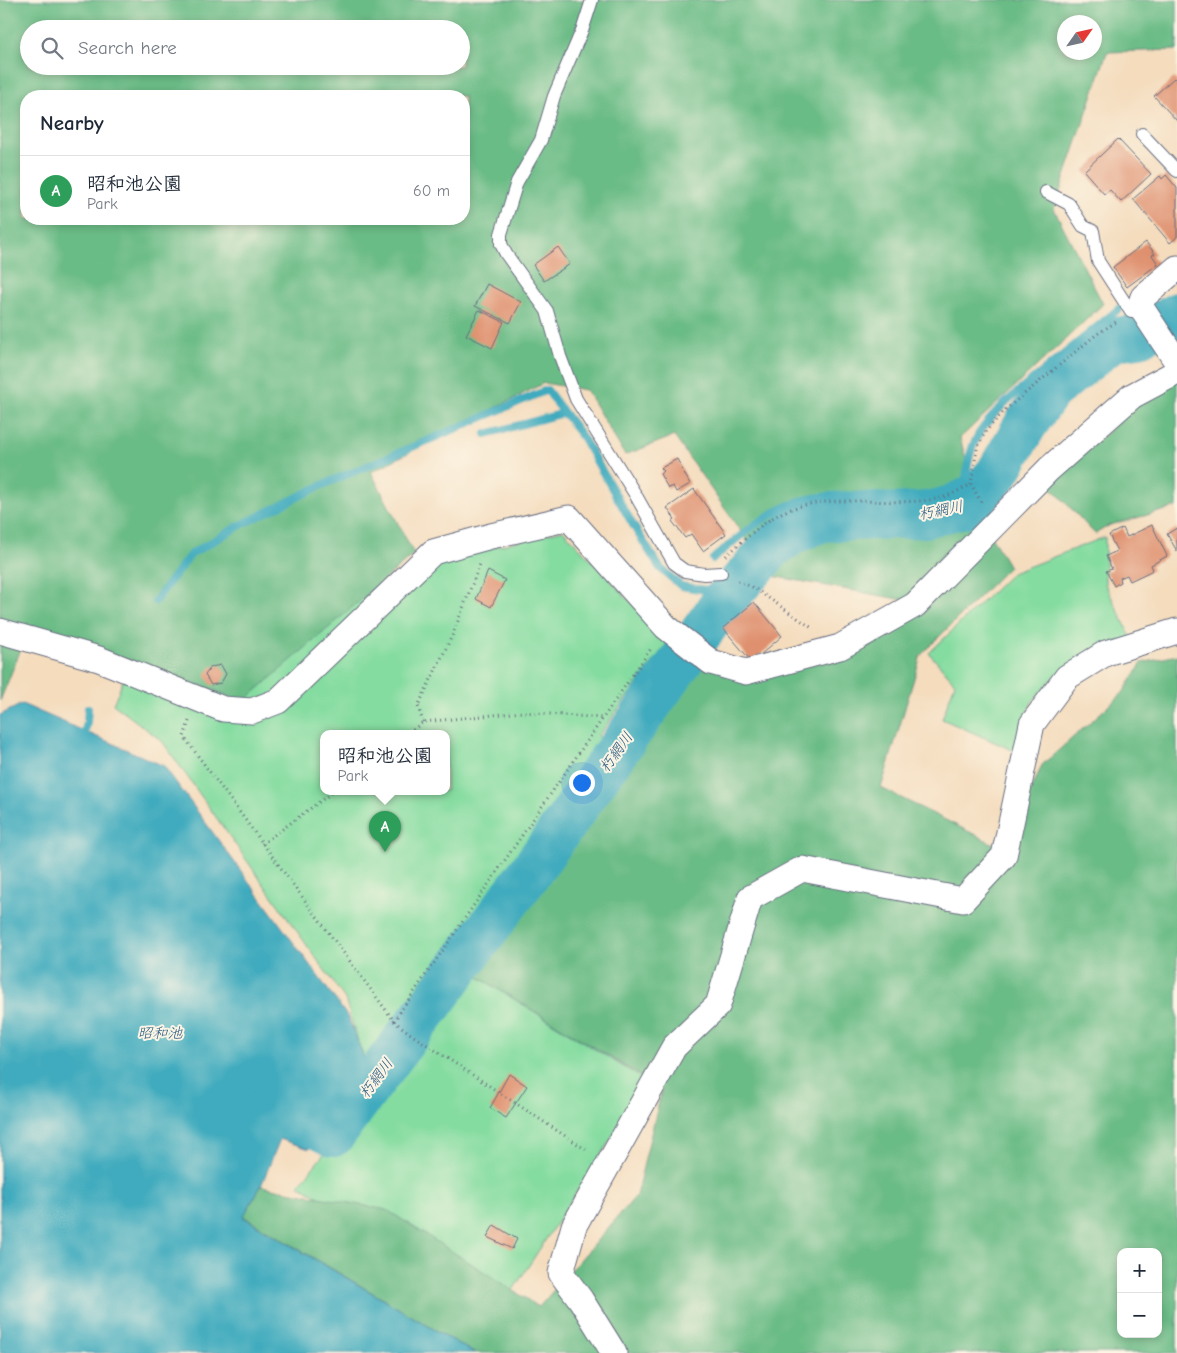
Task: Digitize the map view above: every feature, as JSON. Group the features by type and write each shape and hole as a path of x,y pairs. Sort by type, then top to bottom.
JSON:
{"street":[{"path":"1177,268 1143,297 1138,315 1177,362"},
{"path":"0,632 99,658 223,709 252,711 278,701 433,552 490,536 569,518 666,627 711,662 746,672 840,647 915,605 1063,457 1132,396 1177,372"},
{"path":"614,1353 581,1300 561,1273 574,1226 674,1047 718,1005 750,898 802,870 963,900 1004,856 1032,724 1068,677 1106,653 1177,630"}],"lane":[{"path":"592,0 583,28 554,96 541,140 517,182 501,234 501,244 506,254 547,310 560,356 576,399 635,494 674,563 685,571 717,574"},
{"path":"1142,134 1177,170"},
{"path":"1046,192 1069,204 1084,226 1093,231 1098,261 1138,315"}],"path":[{"path":"981,502 971,484 977,449 985,432 1006,410 1097,334 1138,315"},
{"path":"717,574 716,564 755,530 789,509 820,502 919,501 937,499 971,484"},
{"path":"423,722 418,706 453,634 490,536"},
{"path":"754,588 840,647"},
{"path":"394,1021 666,627"},
{"path":"196,699 184,737 394,1021 412,1035 608,1165"},
{"path":"413,730 423,722 522,712 603,718"},
{"path":"262,844 329,795"}],"green space":[{"path":"0,0 1177,0 1177,50 1107,52 1054,209 1103,304 960,438 983,522 1009,567 921,655 881,788 1010,852 1020,817 1042,765 1123,693 1142,663 1177,655 1177,1353 474,1353 243,1216 261,1186 387,1210 539,1307 636,1196 662,1089 467,970 649,726 693,662 751,674 829,655 904,600 772,576 674,436 625,455 586,390 544,383 371,472 414,554 244,701 98,649 29,629 0,701"},
{"path":"1177,379 1177,507 1110,525 1095,534 1049,485 1145,398"},
{"path":"563,530 668,642 598,736 608,744 451,960 648,1082 502,1307 299,1185 410,1047 394,1035 380,1057 364,1060 345,999 162,741 113,704 143,634 408,580 433,562"},
{"path":"1105,537 1105,584 1133,641 1053,678 1032,702 1022,723 1017,752 942,719 955,683 929,653 1012,573"}],"water":[{"name":"昭和池","path":"22,704 164,766 348,1017 365,1060 309,1149 280,1139 261,1186 243,1217 474,1353 0,1353 0,715"}],"building":[{"path":"1174,78 1177,81 1177,121 1154,96"},
{"path":"1118,139 1151,174 1121,202 1110,190 1104,194 1084,171"},
{"path":"1166,175 1177,188 1177,237 1170,243 1133,199 1160,176 1162,179"},
{"path":"1146,242 1155,254 1152,255 1158,264 1127,287 1113,267"},
{"path":"558,247 570,264 544,281 533,265"},
{"path":"487,284 521,302 510,323 475,306"},
{"path":"479,310 504,322 492,348 466,335"},
{"path":"677,459 690,484 676,492 673,486 668,488 660,474 664,471 661,468"},
{"path":"694,489 726,534 703,551 691,534 685,538 672,521 675,519 667,508"},
{"path":"1152,525 1167,556 1151,565 1153,570 1130,581 1127,575 1120,578 1121,582 1114,586 1106,571 1112,569 1106,556 1117,551 1109,535 1123,528 1127,537"},
{"path":"1177,528 1177,551 1167,534"},
{"path":"488,571 505,580 491,607 476,599"},
{"path":"754,602 782,636 752,662 723,628"},
{"path":"221,665 226,674 221,683 211,685 205,675 211,667"},
{"path":"509,1074 527,1086 506,1118 490,1108"},
{"path":"494,1225 517,1239 512,1249 487,1237"}],"waterway":[{"path":"713,559 758,523 795,503 828,496 890,497 931,494 949,489 966,479 973,444 990,419 1007,401 1127,302"},
{"name":"朽網川","path":"266,1110 283,1110 333,1135 528,875 723,602 772,547 792,533 822,520 925,516 970,505 997,474 1026,424 1050,390 1114,339 1139,336 1177,314"},
{"path":"155,601 191,554 239,526 320,486 547,390 583,438 660,568 681,586 730,594"},
{"path":"486,434 564,413"},
{"path":"83,740 88,708"}],"place":[{"name":"昭和池公園","path":"385,852"}]}
